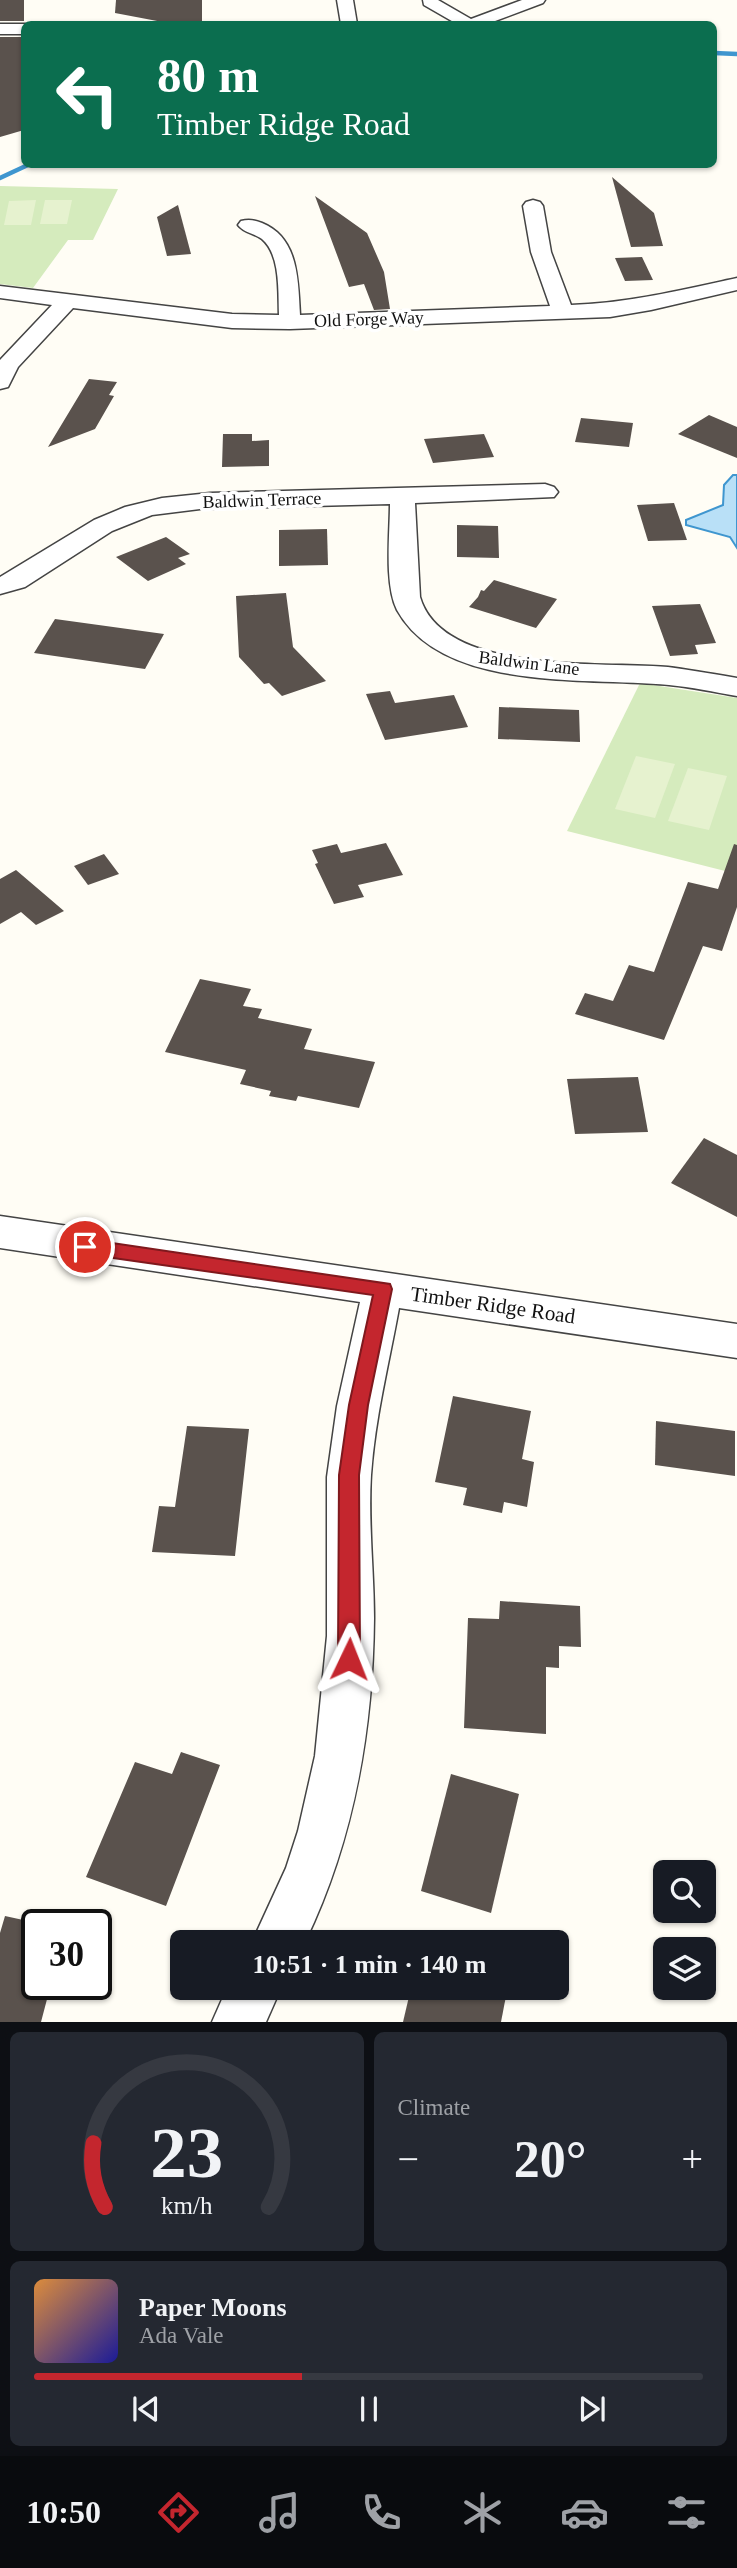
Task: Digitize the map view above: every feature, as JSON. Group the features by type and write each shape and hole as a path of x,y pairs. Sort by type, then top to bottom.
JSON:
{"street":[{"path":"345,0 348,21"},
{"path":"436,0 430,2 465,21"},
{"path":"451,14 494,0"},
{"path":"479,21 537,0"},
{"path":"0,29 21,29"},
{"path":"533,206 541,252 564,312"},
{"path":"248,225 271,234 278,245 284,260 290,322"},
{"name":"Old Forge Way","path":"0,292 232,321 290,322 610,310 651,304 737,284"},
{"path":"0,382 8,365 68,300"},
{"name":"Baldwin Terrace","path":"0,586 15,581 110,523 134,512 165,505 210,500 545,492"},
{"name":"Baldwin Lane","path":"402,496 406,595 411,610 434,638 451,649 511,665 670,677 737,687"},
{"name":"Timber Ridge Road","path":"0,1232 737,1341"},
{"path":"284,1930 325,1833 345,1734 350,1634 349,1475 358,1405 383,1289"},
{"path":"239,2022 249,2000"}],"green space":[{"path":"0,186 118,189 93,240 68,240 33,288 0,284"},
{"path":"36,200 31,225 4,225 9,201"},
{"path":"45,200 72,200 67,224 40,224"},
{"path":"640,683 737,698 737,874 567,831"},
{"path":"636,756 675,764 655,818 615,809"},
{"path":"688,768 727,776 709,830 668,821"}],"water":[{"path":"733,475 737,475 737,548 730,537 686,525 686,520 723,505 724,485"}],"building":[{"path":"0,0 24,0 24,21 0,21"},
{"path":"116,0 202,0 202,21 157,21 115,13"},
{"path":"0,37 21,37 21,131 0,137"},
{"path":"612,177 654,213 663,246 631,247"},
{"path":"315,196 367,233 384,272 390,309 374,310 364,284 349,287"},
{"path":"178,205 191,254 167,256 157,217"},
{"path":"642,257 653,280 625,281 615,258"},
{"path":"89,379 117,382 109,395 114,396 95,429 48,447"},
{"path":"709,415 737,427 737,458 678,434"},
{"path":"581,418 633,423 629,447 575,442"},
{"path":"223,434 252,434 252,441 269,440 269,466 222,467"},
{"path":"484,434 494,457 433,463 424,439"},
{"path":"674,503 687,540 648,541 637,505"},
{"path":"457,525 498,526 499,558 457,557"},
{"path":"327,529 328,565 279,566 279,530"},
{"path":"166,537 190,554 178,558 186,564 148,581 116,557"},
{"path":"494,580 557,599 536,628 469,607 481,590 484,591"},
{"path":"286,593 293,647 326,681 282,696 269,683 264,684 239,657 236,596"},
{"path":"700,604 716,643 695,645 698,654 670,656 652,606"},
{"path":"55,619 164,634 145,669 34,653"},
{"path":"390,691 395,703 454,695 468,727 385,740 366,694"},
{"path":"499,707 579,710 580,742 498,739"},
{"path":"386,843 403,875 358,885 364,897 334,904 315,864 318,863 312,850 337,844 341,853"},
{"path":"734,844 737,845 737,907 722,951 703,946 664,1040 575,1014 585,993 613,1001 629,965 654,972 688,882 718,889"},
{"path":"104,854 119,874 88,885 74,866"},
{"path":"16,870 64,911 36,925 21,912 0,924 0,879"},
{"path":"200,979 251,989 243,1006 262,1009 258,1018 312,1029 304,1049 375,1062 359,1108 298,1096 296,1101 269,1096 271,1091 240,1084 246,1070 165,1052"},
{"path":"638,1077 648,1132 575,1134 567,1079"},
{"path":"704,1138 737,1155 737,1217 671,1183"},
{"path":"453,1396 531,1411 522,1459 534,1462 527,1507 504,1502 502,1513 463,1505 467,1488 435,1482"},
{"path":"656,1421 735,1431 735,1476 655,1465"},
{"path":"187,1426 249,1429 235,1556 152,1552 159,1506 175,1507"},
{"path":"500,1601 580,1606 581,1647 559,1646 559,1668 546,1667 546,1734 464,1728 468,1618 499,1619"},
{"path":"181,1752 220,1765 166,1906 86,1877 135,1762 172,1774"},
{"path":"451,1774 519,1794 491,1913 421,1891"},
{"path":"5,1916 21,1920 21,2000 47,2000 41,2022 0,2022 0,1933"},
{"path":"408,2000 505,2000 501,2022 403,2022"}],"waterway":[{"path":"717,53 737,54"},
{"path":"0,178 21,168"}],"route":[{"path":"85,1247 383,1289 358,1405 349,1475 349,1659"}]}
